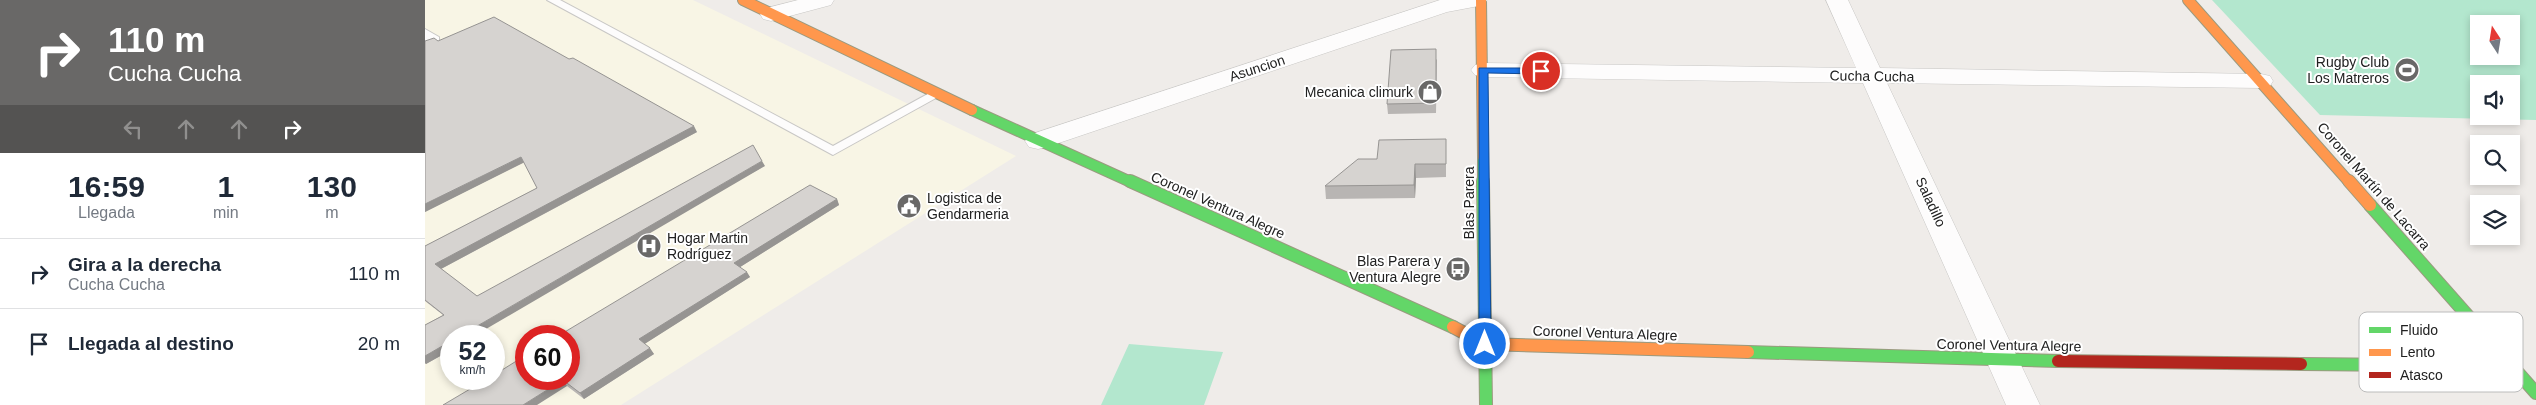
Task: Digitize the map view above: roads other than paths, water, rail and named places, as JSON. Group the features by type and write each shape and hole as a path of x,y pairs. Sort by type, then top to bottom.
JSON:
{"street":[{"name":"Coronel Ventura Alegre","path":"743,0 1038,141 1449,325 1485,344 2004,360 2359,364"},
{"path":"771,14 823,0"},
{"name":"Asuncion","path":"1038,141 1443,6 1476,0"},
{"name":"Blas Parera","path":"1481,0 1486,405"},
{"name":"Saladillo","path":"1837,0 2004,360 2023,405"},
{"name":"Coronel Martín de Lacarra","path":"2188,0 2464,312"},
{"name":"Cucha Cucha","path":"1483,70 2261,81"},
{"name":"Coronel Martín de Lacarra","path":"2523,378 2536,393"}],"lane":[{"path":"552,0 833,151 939,93"},
{"path":"425,32 435,39 425,43"}],"place":[{"name":"Rugby Club Los Matreros","path":"2407,70"},
{"name":"Mecanica climurk","path":"1430,92"},
{"name":"Logistica de Gendarmeria","path":"909,206"},
{"name":"Hogar Martin Rodríguez","path":"649,246"},
{"name":"Blas Parera y Ventura Alegre","path":"1458,269"}]}
